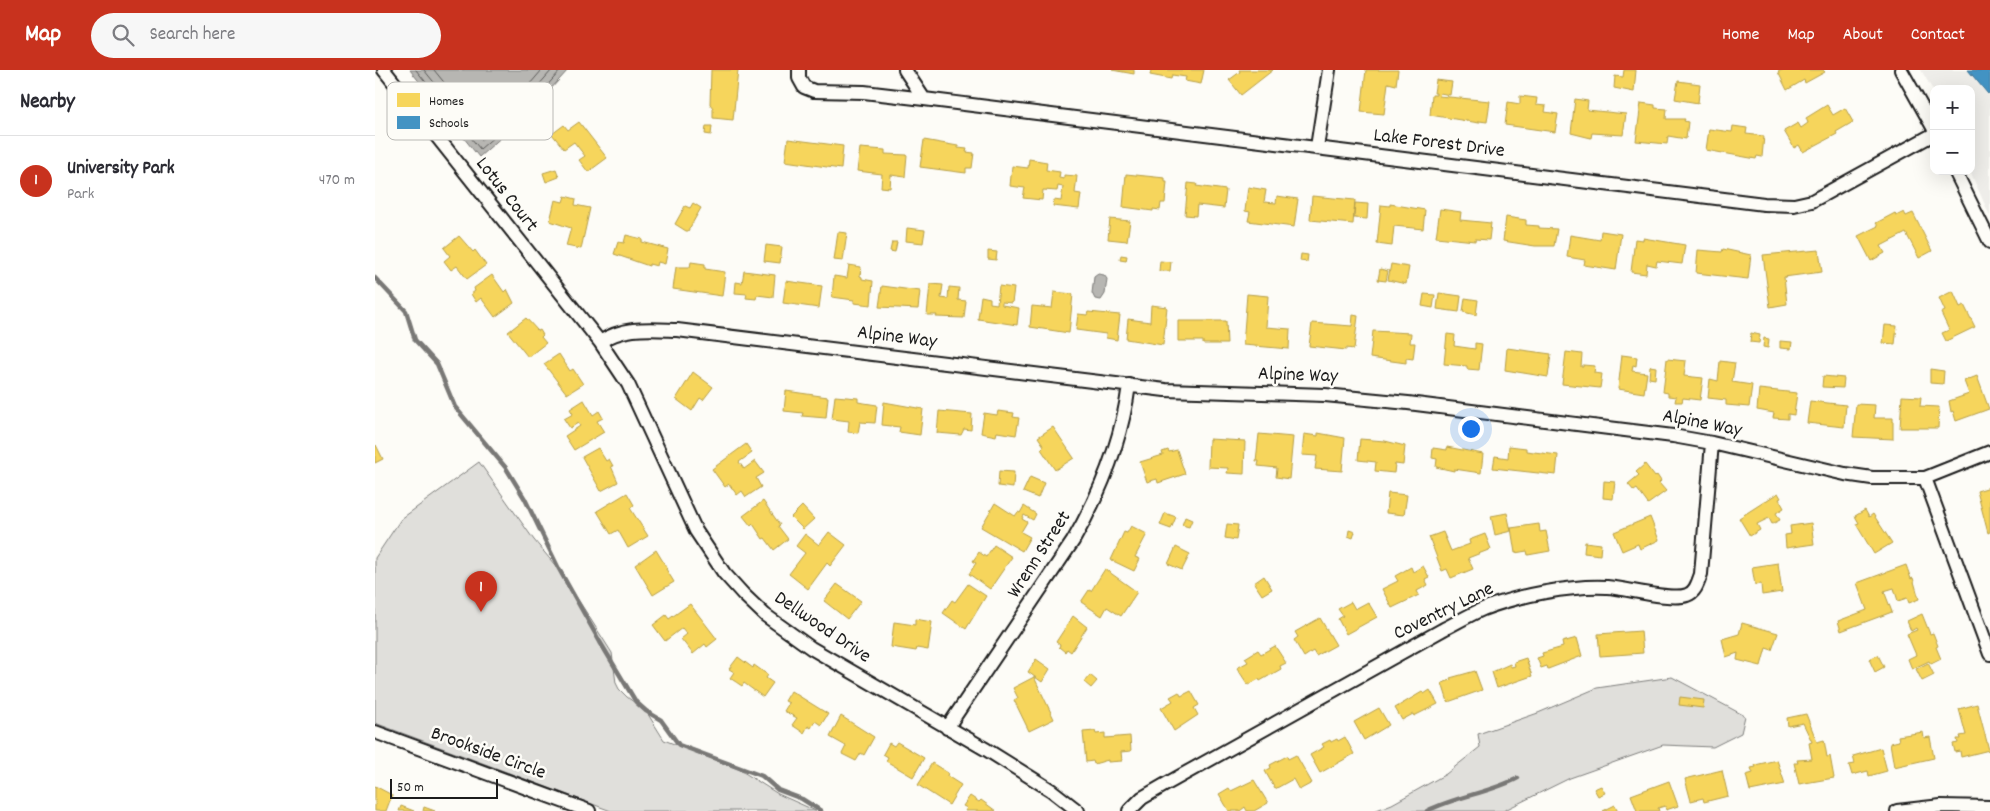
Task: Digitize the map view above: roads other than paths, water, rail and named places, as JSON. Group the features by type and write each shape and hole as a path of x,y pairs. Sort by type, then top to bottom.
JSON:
{"street":[{"name":"Lotus Court","path":"384,70 393,82"},
{"name":"Lake Forest Drive","path":"799,70 799,78 804,87 814,91 864,92 1754,202 1793,205 1812,200 1833,190 1930,136"},
{"path":"905,70 924,99"},
{"path":"1317,148 1329,70"},
{"path":"1901,70 1930,122"},
{"name":"Lotus Court","path":"439,140 599,342"},
{"path":"1957,175 1990,242"},
{"name":"Alpine Way","path":"599,342 617,333 638,328 677,330 1129,385 1201,392 1325,395 1408,403 1673,436 1712,443 1845,474 1872,478 1925,478 1990,452"},
{"name":"Dellwood Drive","path":"599,342 629,384 697,531 720,567 743,594 777,625 811,648 1051,790 1078,811"},
{"name":"Wrenn Street","path":"947,728 1085,521 1114,446 1126,408 1129,385"},
{"name":"Coventry Lane","path":"1129,811 1142,798 1168,783 1483,609 1527,596 1585,587 1627,589 1676,597 1693,592 1701,574 1712,443"},
{"path":"1925,478 1990,654"},
{"name":"Brookside Circle","path":"375,732 589,811"},
{"path":"1897,811 1941,806 1990,807"}],"water":[{"path":"410,70 568,70 553,87 553,82 420,82"},
{"path":"466,140 498,140 479,157"},
{"path":"1098,274 1104,275 1107,279 1105,294 1101,300 1095,299 1092,293 1094,277"}],"waterway":[{"path":"375,278 406,311 415,340 437,364 455,407 506,468 525,499 559,569 636,702 661,720 679,745 762,776 778,790 802,799 821,811"},
{"path":"1427,811 1518,778"}],"place":[{"name":"University Park","path":"481,612"}]}
